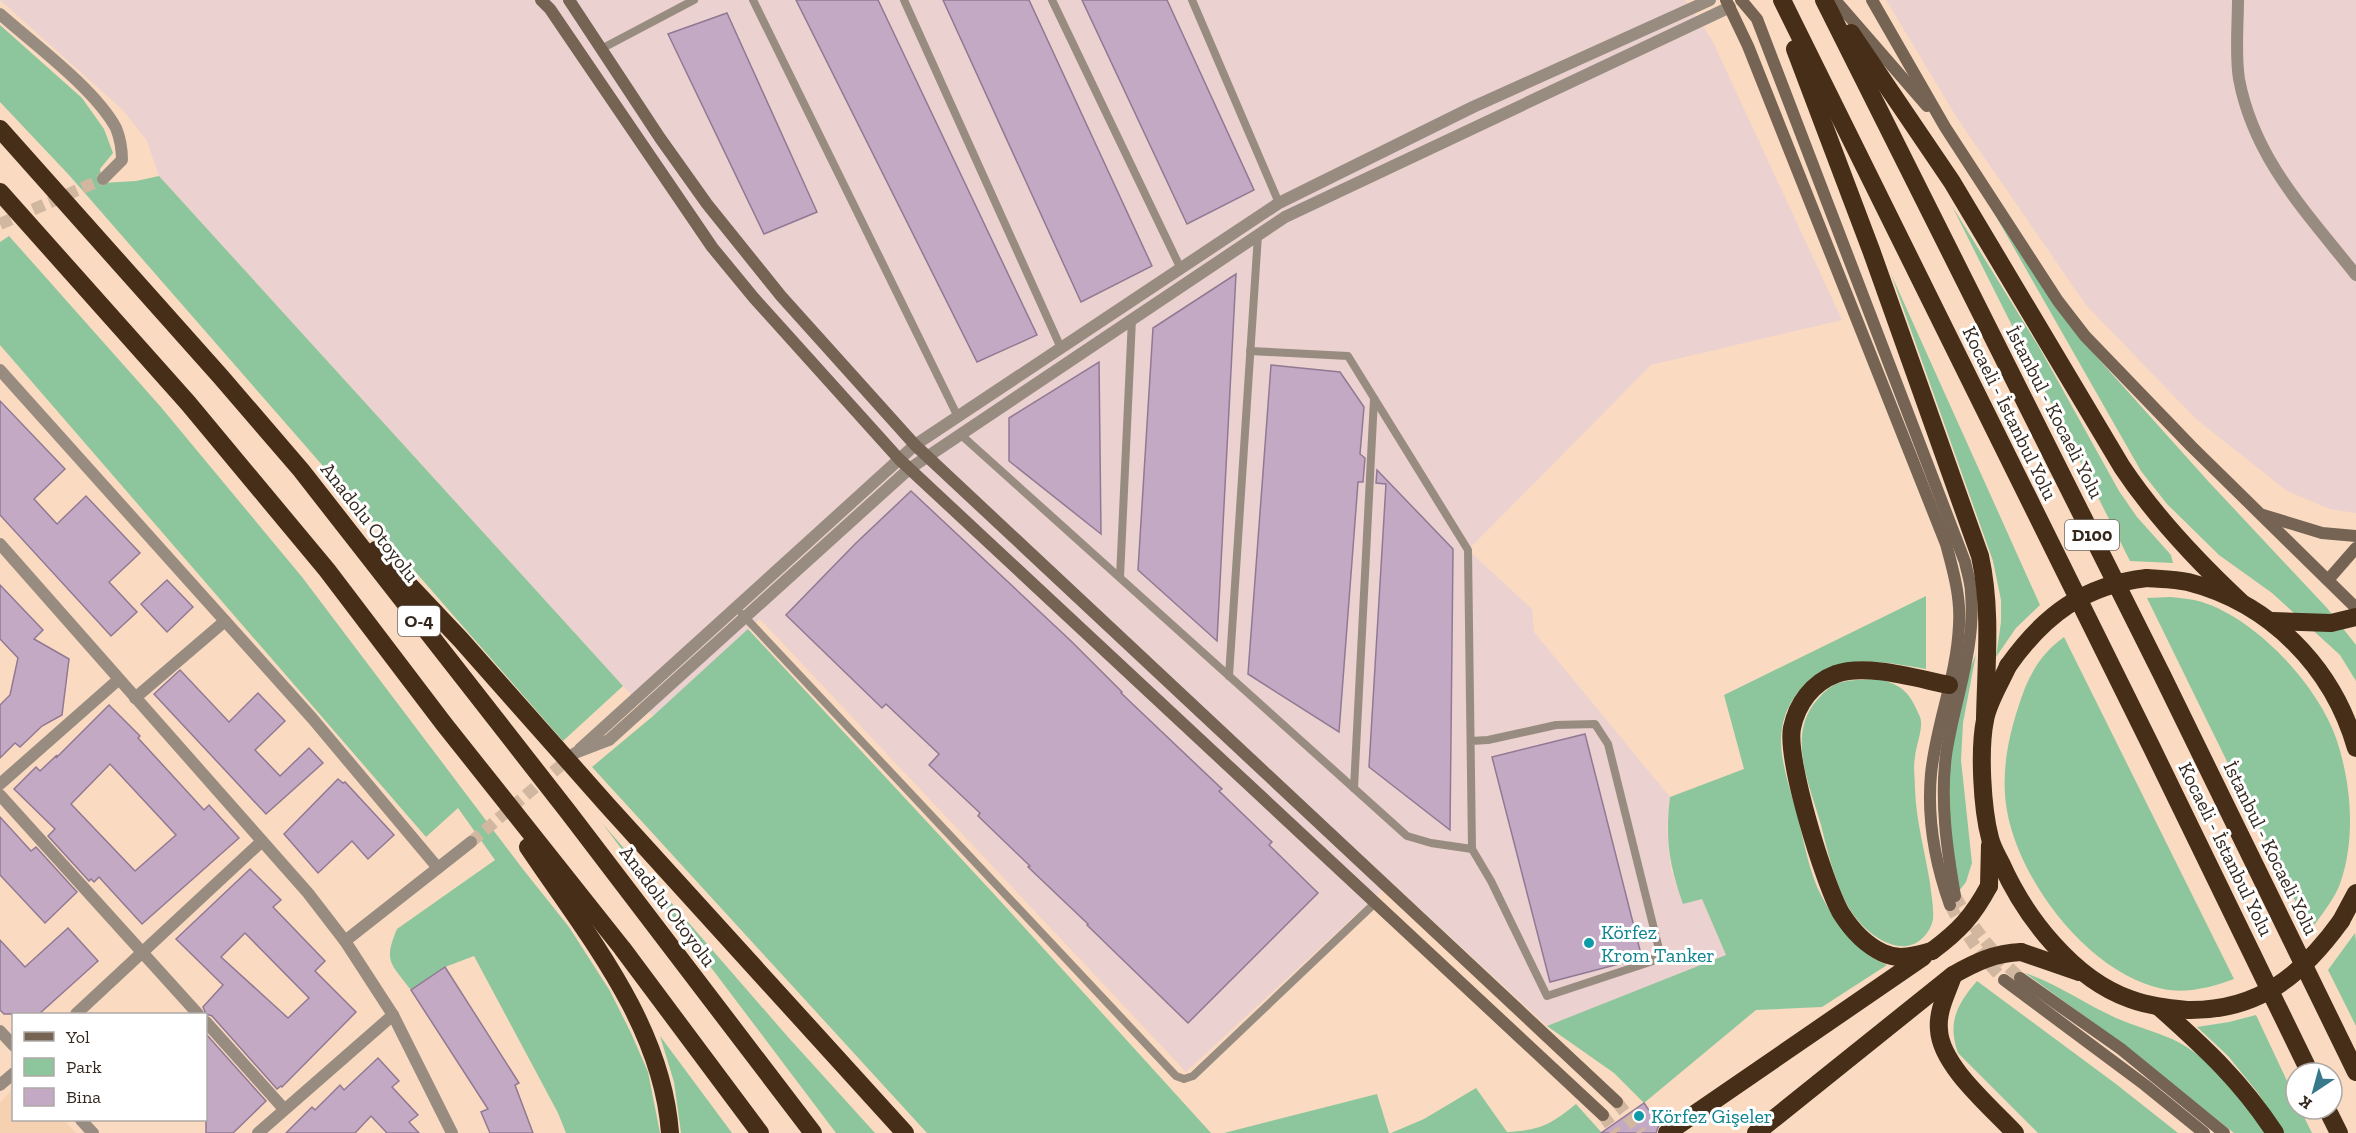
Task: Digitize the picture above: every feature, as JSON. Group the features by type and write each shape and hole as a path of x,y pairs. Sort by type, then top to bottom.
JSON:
{"highway":[{"path":"1667,1133 1955,934 1977,909 1989,886 1990,840 1982,775 1988,609 1986,581 1980,556 1871,250 1776,0"},
{"name":"Kocaeli - İstanbul Yolu","path":"1782,0 2304,1061"},
{"name":"İstanbul - Kocaeli Yolu","path":"1824,0 2162,675 2356,1072"},
{"path":"1829,0 1952,182 2122,467 2146,503 2200,564 2242,603"},
{"name":"Anadolu Otoyolu","path":"0,129 301,470 576,822 813,1133"},
{"name":"O-4","path":"0,192 180,395 327,570 444,724 622,948 760,1133"},
{"path":"301,470 461,640 608,806 905,1133"},
{"path":"1985,719 2008,666 2025,643 2039,628 2077,599 2103,586 2147,578 2186,581 2242,603 2272,621 2295,642 2323,675 2344,714 2356,748"},
{"path":"2272,621 2331,622 2356,617"},
{"path":"1932,951 1907,958 1882,953 1853,931 1841,912 1826,882 1798,783 1791,746 1792,729 1797,711 1806,695 1819,684 1837,674 1855,671 1877,672 1949,685"},
{"path":"444,724 620,983 650,1046 668,1106 670,1133"},
{"path":"1990,840 2023,906 2048,939 2108,989 2130,999 2159,1007 2188,1010 2228,1006 2272,989 2310,960 2341,921 2356,893"},
{"path":"1756,1133 1953,975 1988,957 2022,952 2089,975"},
{"path":"1953,975 1940,1012 1938,1029 1941,1044 1962,1076 2015,1133"},
{"path":"2159,1007 2231,1074 2255,1102 2274,1133"}],"main road":[{"path":"541,0 550,9 712,247 754,298 899,459 1603,1115"},
{"path":"569,0 707,204 781,296 915,445 1617,1102"},
{"path":"1728,4 1748,46 1946,544 1955,576 1959,625 1949,685 1935,745 1930,799 1931,822 1940,878 1952,900 1944,799 1946,755 1971,629 1971,591 1965,562 1757,19 1742,0"},
{"path":"1835,0 1945,128"},
{"path":"1872,0 1945,128 2058,301 2085,336 2259,514 2356,608"},
{"path":"2259,514 2322,533 2356,536"},
{"path":"2328,580 2356,548"},
{"path":"2020,978 2121,1049 2224,1133"},
{"path":"2004,980 2145,1085 2204,1133"}],"street":[{"path":"1710,0 1473,106 1279,203 1181,268 915,445 575,753 609,741 909,469 1285,217 1728,4"},
{"path":"2238,0 2238,76 2248,114 2259,142 2287,188 2356,275"},
{"path":"0,14 79,84 105,111 117,130 122,160 103,179"},
{"path":"0,370 312,718 438,868"},
{"path":"0,544 308,893 345,940 393,1015 452,1133"},
{"path":"135,698 225,621"},
{"path":"0,784 118,680"},
{"path":"0,795 197,1013"},
{"path":"77,1013 262,841"},
{"path":"345,940 471,842"},
{"path":"258,1133 393,1015"},
{"path":"207,1023 284,1109"},
{"path":"0,1031 12,1044"},
{"path":"0,1085 12,1074"},
{"path":"83,1121 93,1133"}],"lane":[{"path":"601,49 694,0"},
{"path":"753,0 958,417"},
{"path":"904,0 1061,348"},
{"path":"1052,0 1181,268"},
{"path":"1192,0 1279,203"},
{"path":"1229,676 1258,235"},
{"path":"1120,577 1132,320"},
{"path":"1251,351 1348,356 1468,550 1471,741 1473,849 1547,996 1653,961 1659,949 1608,744 1595,724 1556,725 1488,740 1471,741"},
{"path":"1354,788 1374,398"},
{"path":"960,434 1407,836 1431,843 1473,849"},
{"path":"736,607 1176,1076 1184,1079 1193,1076 1375,903"}],"shaded area":[{"path":"0,0 1685,0 1712,40 1842,320 1651,365 1468,550 1532,609 1534,632 1670,797 1667,828 1671,870 1683,903 1702,899 1726,955 1681,975 1547,1026 1391,882 1186,1072 760,619 653,716 623,686 159,176 147,141 123,110"},
{"path":"1886,0 2356,0 2356,513 2330,509 2287,491 2196,419 2086,305 1957,118"},
{"path":"12,1090 12,1121 65,1121 76,1133 0,1133 0,1102"}],"green space":[{"path":"0,25 82,98 104,129 113,153 100,169 102,183 136,181 159,176 623,686 563,741 69,175 0,102"},
{"path":"1945,127 2055,304 2095,355 2208,481 2327,608 2356,645 2356,681 2340,655 2272,593 2219,555 2167,504 2141,471"},
{"path":"1952,206 2039,347 2119,491 2137,517 2171,555 2173,563 2130,561"},
{"path":"9,236 160,406 302,577 569,927 610,991 631,1033 648,1072 660,1133 566,1133 558,1113 474,956 445,967 411,990 398,974 390,956 397,929 495,860 458,808 426,837 0,345 0,242"},
{"path":"1891,274 2040,605 2016,628 1996,657 2001,622 2001,600 1993,561"},
{"path":"1926,596 1926,669 1888,663 1850,662 1826,669 1813,677 1796,695 1785,716 1781,733 1785,770 1817,888 1834,918 1857,946 1887,965 1822,1007 1756,1010 1644,1103 1614,1073 1547,1026 1726,955 1702,899 1683,904 1671,864 1668,839 1670,797 1744,769 1724,695"},
{"path":"2170,597 2198,601 2222,611 2263,638 2282,656 2315,696 2336,738 2348,791 2349,846 2338,888 2310,931 2147,598"},
{"path":"748,629 993,893 1211,1133 927,1133 592,767 653,716"},
{"path":"2064,637 2234,979 2208,987 2181,991 2163,989 2136,980 2110,965 2085,945 2062,921 2043,895 2027,867 2014,839 2007,811 2005,772 2008,746 2018,708 2030,677 2041,659"},
{"path":"1976,654 1963,723 1961,760 1972,863 1966,882 1955,896 1944,799 1959,696"},
{"path":"1879,679 1895,685 1909,696 1921,721 1914,761 1915,789 1930,883 1933,919 1924,937 1906,946 1885,942 1878,938 1861,923 1850,909 1834,874 1803,761 1803,729 1808,714 1819,697 1839,683"},
{"path":"602,823 788,1037 875,1133 836,1133"},
{"path":"2355,933 2356,942 2356,1026 2328,970"},
{"path":"2025,973 2116,1018 2165,1036 2187,1047 2225,1080 2266,1133 2234,1133 2121,1043"},
{"path":"1977,981 2178,1133 2038,1133 1958,1053 1954,1032 1956,1014 1964,998"},
{"path":"2256,1015 2284,1074 2284,1121 2306,1121 2312,1133 2284,1133 2258,1093 2228,1056 2197,1027"},
{"path":"660,1036 732,1133 681,1133 674,1082"},
{"path":"1476,1088 1507,1132 1537,1128 1559,1117 1576,1104 1602,1133 1391,1133 1424,1119"},
{"path":"1377,1094 1389,1133 1224,1133"}],"building":[{"path":"796,0 878,0 1037,335 977,362"},
{"path":"943,0 1029,0 1152,266 1081,302"},
{"path":"1082,0 1167,0 1254,190 1187,224"},
{"path":"727,13 817,212 764,234 668,34"},
{"path":"1236,274 1217,641 1138,570 1153,328"},
{"path":"1099,362 1101,534 1009,461 1009,418"},
{"path":"1271,365 1340,372 1364,407 1360,454 1365,458 1363,482 1358,482 1339,732 1248,674"},
{"path":"0,401 65,469 34,499 57,524 86,496 140,553 109,582 137,612 111,636 0,515"},
{"path":"1377,470 1453,549 1450,830 1369,767 1386,484 1376,483"},
{"path":"911,491 1071,641 1121,693 1222,789 1219,791 1272,842 1269,845 1318,893 1188,1023 1028,867 1030,866 978,816 980,813 929,765 939,754 886,704 882,708 786,615 855,544"},
{"path":"167,580 193,607 167,632 141,604"},
{"path":"0,585 43,630 34,639 69,659 62,715 42,726 20,747 15,743 0,758 0,705 10,695 18,658 0,639"},
{"path":"180,670 229,722 258,693 285,721 255,750 280,776 309,748 323,763 266,814 154,694"},
{"path":"109,705 140,736 138,738 204,810 209,805 239,838 142,924 99,877 94,882 91,879 89,881 48,836 55,829 14,789 36,767 40,771 57,755 56,758","holes":["110,764 176,835 135,871 71,804"]},
{"path":"1585,734 1642,958 1550,982 1492,757"},
{"path":"338,779 345,782 394,835 368,859 352,841 318,873 284,834"},
{"path":"0,817 31,851 36,847 77,892 45,923 0,875"},
{"path":"250,869 281,900 273,907 325,961 315,971 356,1012 282,1087 277,1089 212,1016 206,1013 203,1007 223,985 176,939","holes":["245,933 309,998 288,1018 221,957"]},
{"path":"68,928 98,961 40,1013 4,1014 0,1010 0,940 25,967"},
{"path":"445,967 519,1083 515,1085 533,1133 490,1133 481,1112 488,1109 411,990"},
{"path":"207,1035 266,1101 233,1133 206,1133"},
{"path":"378,1058 399,1081 392,1087 418,1115 409,1122 419,1133 387,1133 371,1116 355,1133 286,1133 312,1107 315,1110 340,1085 344,1090"},
{"name":"Körfez Gişeler","path":"1644,1103 1659,1125 1656,1133 1601,1133"}],"tunnel":[{"path":"0,224 103,179"},
{"path":"471,842 573,755"},
{"path":"1955,896 1984,940 2020,978"},
{"path":"1950,905 1974,944 2004,980"},
{"path":"1617,1102 1641,1133"},
{"path":"1603,1115 1616,1133"}],"place":[{"name":"Körfez Krom Tanker","path":"1589,943"},
{"name":"Körfez Gişeler","path":"1639,1116"}]}
